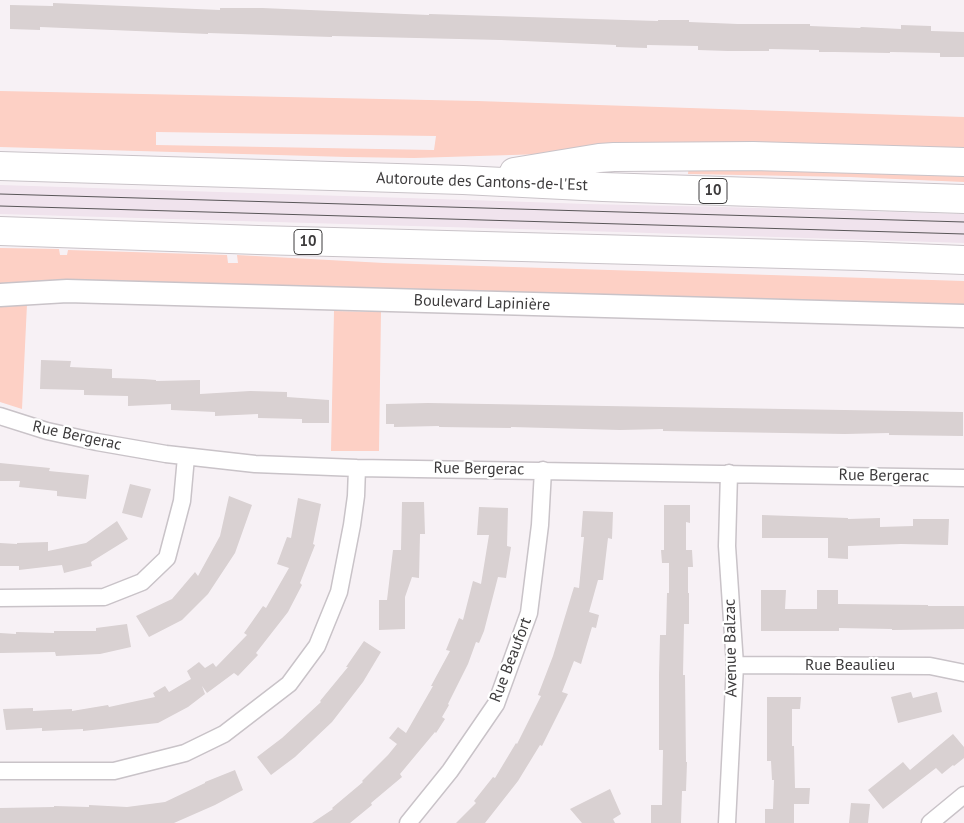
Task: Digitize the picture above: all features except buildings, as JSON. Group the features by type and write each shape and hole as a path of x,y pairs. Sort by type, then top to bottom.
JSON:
{"highway":[{"path":"463,180 614,157 753,156 964,162"},
{"name":"Autoroute des Cantons-de-l'Est","path":"0,166 463,180 603,188 964,199"},
{"name":"10","path":"0,231 964,260"}],"main road":[{"name":"Boulevard Lapinière","path":"0,295 66,291 964,316"}],"street":[{"name":"Rue Bergerac","path":"0,416 47,431 70,436 186,457 256,464 357,468 964,478"},
{"path":"0,598 104,597 142,582 167,558 182,500 186,457"},
{"path":"0,771 114,771 185,753 224,734 289,684 316,646 339,592 352,525 357,468"},
{"name":"Rue Beaufort","path":"408,823 450,771 496,704 529,613 539,532 543,470"},
{"name":"Avenue Balzac","path":"727,823 735,665 727,546 728,473"},
{"name":"Rue Beaulieu","path":"735,665 930,666 964,673"},
{"path":"930,823 964,795"}],"shaded area":[{"path":"0,91 477,101 964,117 964,147 414,158 0,147","holes":["156,132 436,136 434,150 156,145"]},
{"path":"689,165 964,172 964,182 850,177 688,174"},
{"path":"0,185 964,214 964,243 0,214"},
{"path":"0,248 59,249 60,255 67,255 68,250 227,255 228,263 238,263 237,255 384,263 964,281 964,305 67,280 0,284"},
{"path":"27,304 22,409 0,402 0,306"},
{"path":"334,311 381,312 379,451 331,451"}],"tram line":[{"path":"0,194 964,222"},
{"path":"0,206 964,234"}]}
